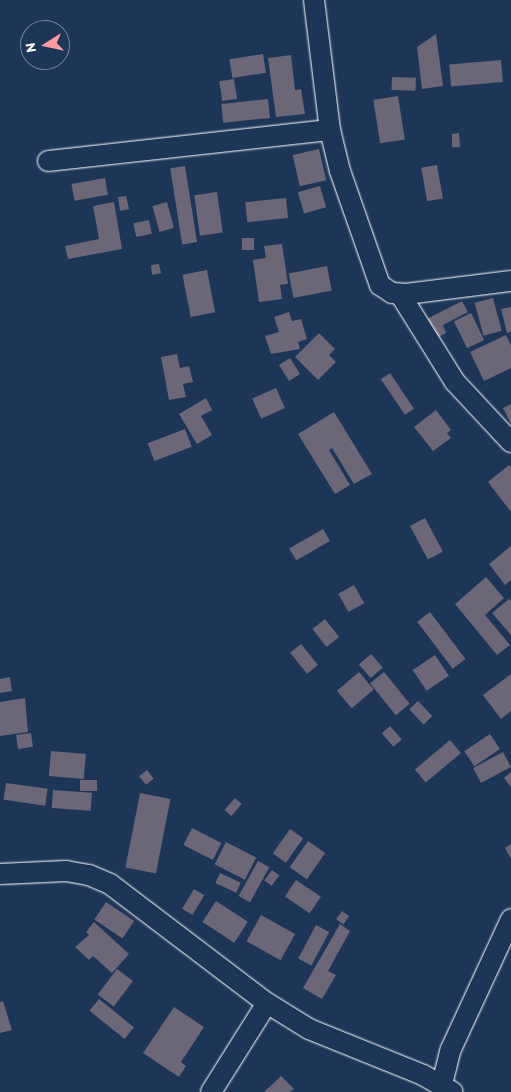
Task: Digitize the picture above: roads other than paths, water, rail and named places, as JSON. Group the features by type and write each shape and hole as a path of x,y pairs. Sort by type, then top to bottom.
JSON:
{"street":[{"path":"314,0 330,130 373,272 380,285 400,294 511,280"},
{"path":"48,161 330,130"},
{"path":"400,294 455,382 511,442"},
{"path":"0,874 66,872 89,874 110,884 267,1003 309,1029 447,1088 451,1049 511,919"},
{"path":"211,1092 267,1003"}]}
